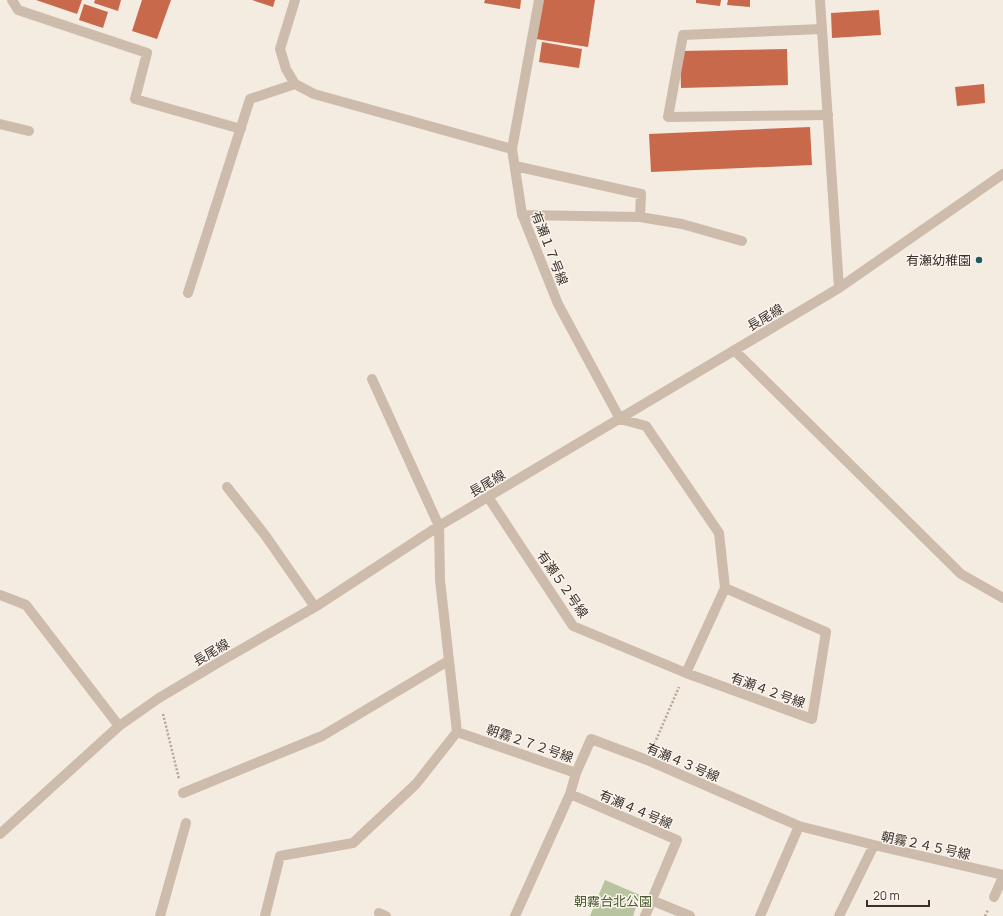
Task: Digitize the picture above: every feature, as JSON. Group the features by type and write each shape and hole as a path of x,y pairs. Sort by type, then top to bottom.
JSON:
{"street":[{"path":"12,0 18,10 147,53 135,99 241,129"},
{"path":"295,0 280,49 286,69 295,84 314,94 512,149"},
{"name":"有瀬１７号線","path":"539,0 512,149 522,214 558,304 620,419"},
{"path":"820,0 839,288"},
{"path":"822,29 683,35 668,117 828,115"},
{"path":"188,293 250,99 295,84"},
{"path":"0,124 29,132"},
{"path":"515,166 641,194 640,217"},
{"name":"長尾線","path":"0,834 119,726 159,698 315,607 439,526 839,288 1003,174"},
{"path":"522,214 640,217 682,224 742,241"},
{"path":"734,350 961,574 1003,598"},
{"path":"265,916 280,856 353,843 416,784 457,732 440,580 439,526 372,379"},
{"path":"620,419 646,426 719,533 725,588 686,673"},
{"path":"227,487 265,536 315,607"},
{"name":"有瀬５２号線","path":"488,497 573,626 686,673"},
{"name":"有瀬４２号線","path":"686,673 812,719 826,632 725,588"},
{"path":"0,595 26,606 119,726"},
{"path":"183,793 322,736 448,661"},
{"name":"朝霧２７２号線","path":"457,732 576,773 570,794 515,916"},
{"name":"有瀬４３号線","path":"576,773 591,739 647,760 799,826 874,845"},
{"name":"有瀬４４号線","path":"570,794 677,840 651,900"},
{"path":"160,916 186,823"},
{"path":"760,916 799,826"},
{"name":"朝霧２４５号線","path":"839,916 874,845 1003,876"},
{"path":"994,897 1003,876"},
{"path":"645,916 651,900 690,916"}],"path":[{"path":"647,760 686,673"},
{"path":"159,698 183,793"}],"green space":[{"name":"朝霧台北公園","path":"605,880 640,895 633,916 590,916"}],"building":[{"path":"36,0 82,0 77,14"},
{"path":"95,0 121,0 118,11 94,3"},
{"path":"142,0 171,0 157,39 132,31"},
{"path":"252,0 275,0 273,7"},
{"path":"485,0 521,0 520,9 484,3"},
{"path":"543,0 595,0 588,47 536,39"},
{"path":"696,0 721,0 720,6 696,3"},
{"path":"728,0 750,0 750,7 727,5"},
{"path":"84,4 108,12 103,28 79,20"},
{"path":"879,10 881,35 832,38 831,13"},
{"path":"542,42 582,49 579,68 539,62"},
{"path":"787,49 788,85 681,88 680,51"},
{"path":"984,84 985,103 957,106 955,87"},
{"path":"810,127 812,165 651,172 649,134"}],"place":[{"name":"有瀬幼稚園","path":"979,260"}]}
